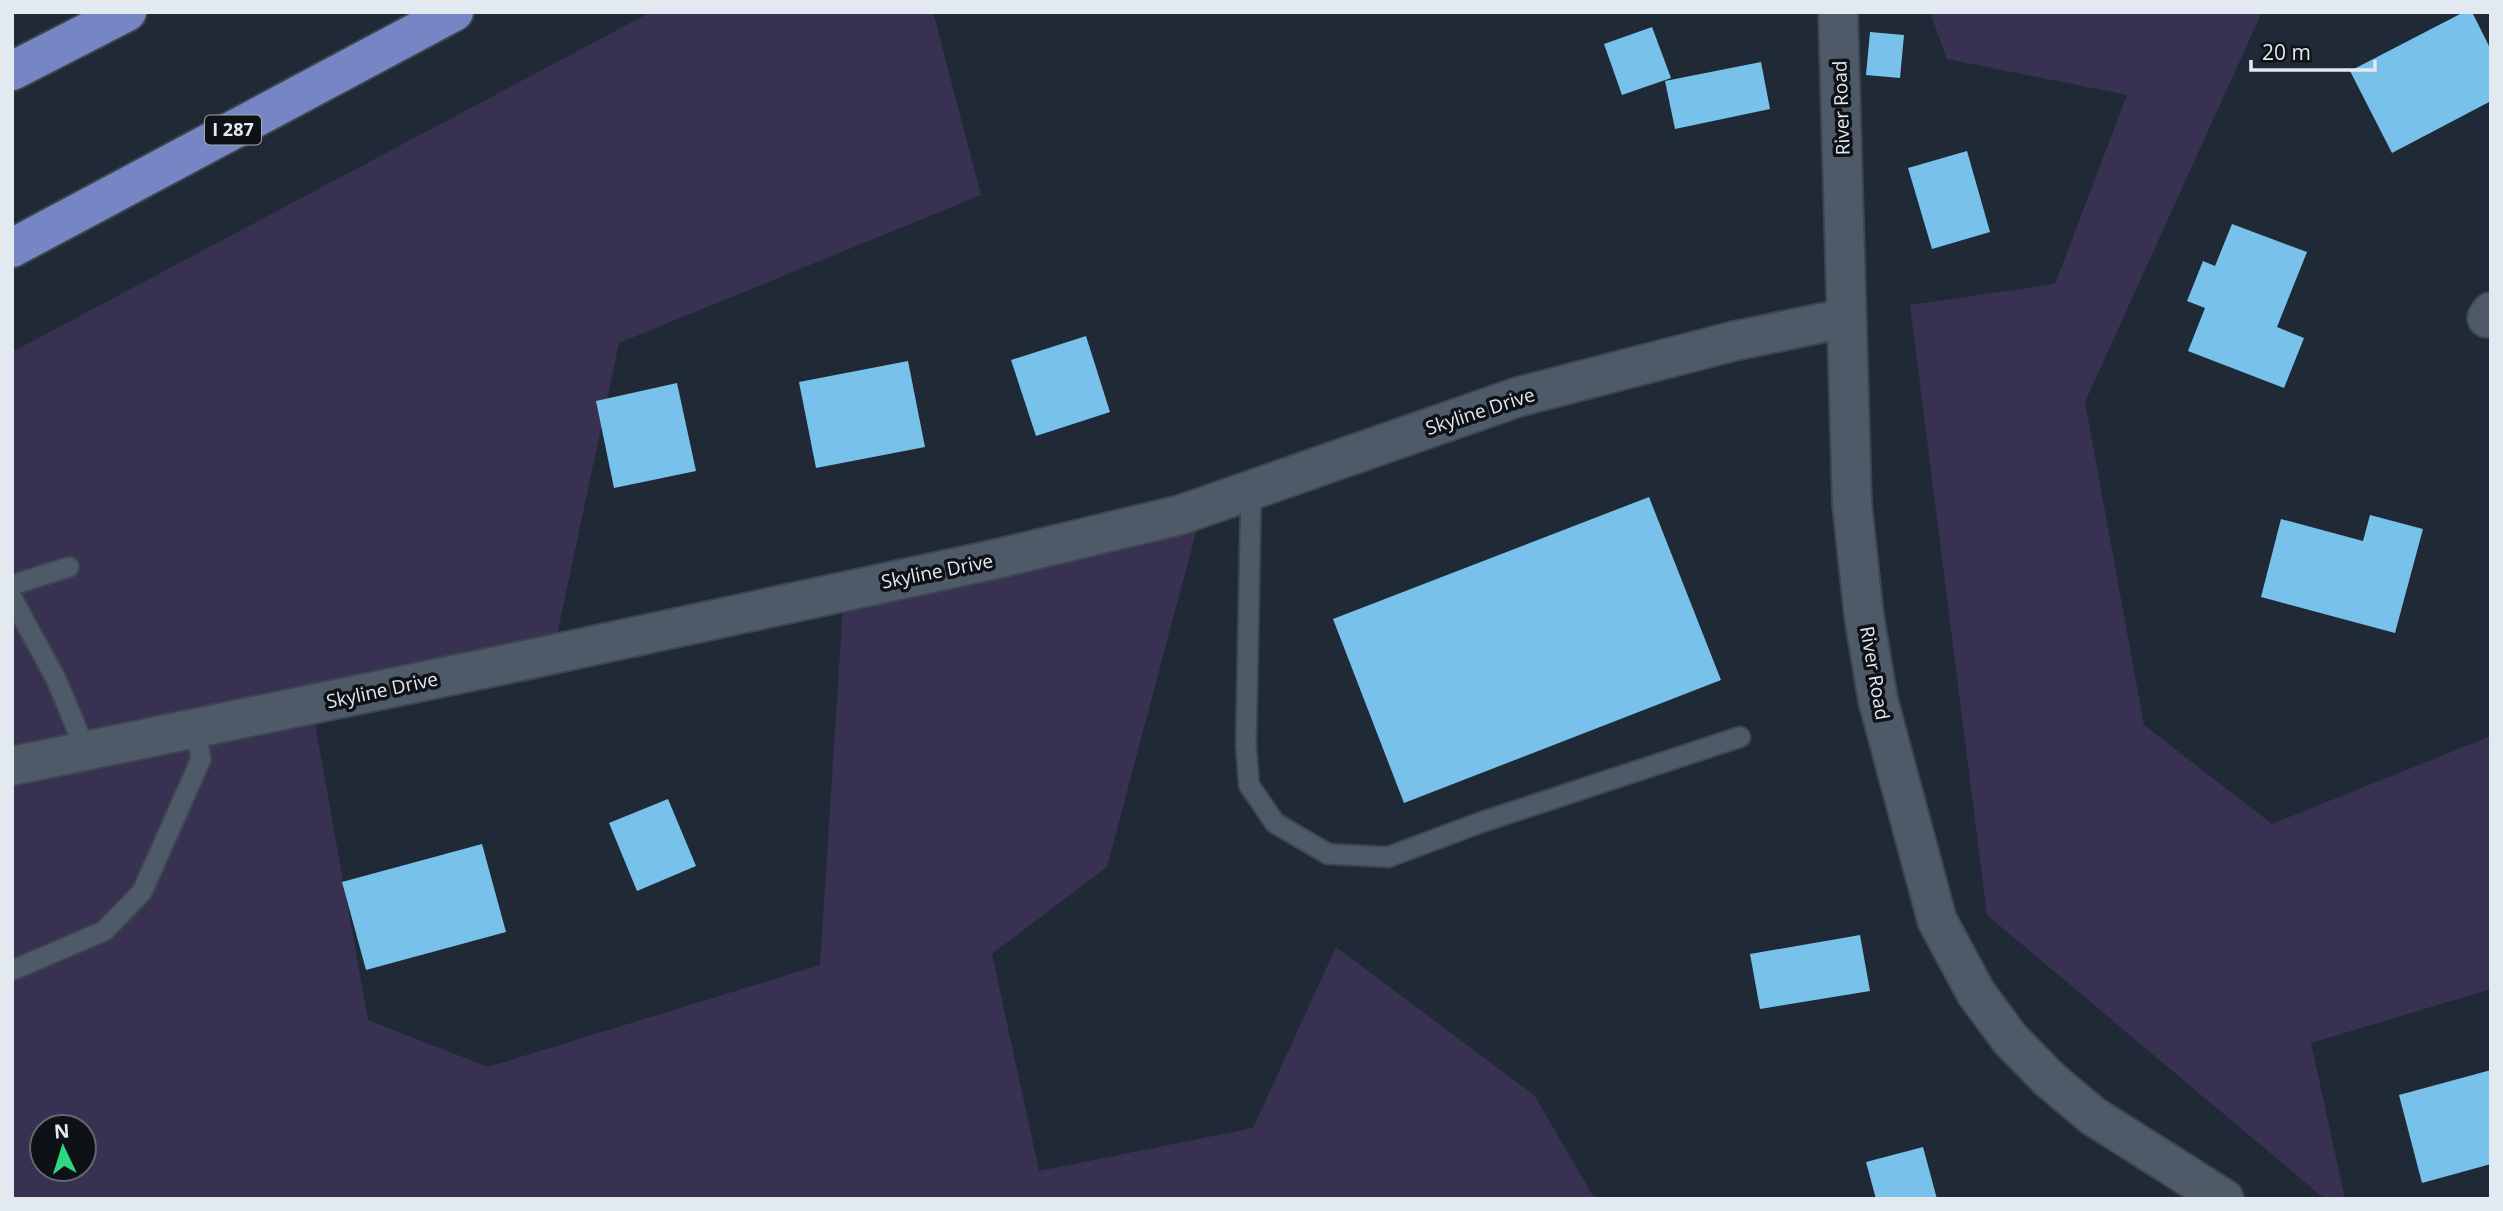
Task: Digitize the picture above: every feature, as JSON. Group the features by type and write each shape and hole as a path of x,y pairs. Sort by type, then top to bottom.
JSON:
{"highway":[{"path":"12,71 127,12"},
{"name":"I 287","path":"12,248 454,12"}],"street":[{"name":"River Road","path":"1838,12 1852,504 1864,616 1890,751 1937,920 1976,993 2010,1039 2049,1079 2093,1115 2224,1199"},
{"name":"Skyline Drive","path":"12,766 996,559 1180,515 1518,397 1734,341 1846,318"}],"lane":[{"path":"1251,490 1246,745 1249,785 1275,823 1328,854 1388,857 1482,822 1740,737"},
{"path":"12,585 69,567"},
{"path":"12,598 56,679 86,751"},
{"path":"13,970 104,931 142,892 201,759 195,728"}],"shaded area":[{"path":"651,12 933,12 981,195 619,343 549,673 313,713 368,1020 488,1067 820,965 843,605 1205,498 1107,867 992,954 1039,1171 1253,1128 1336,947 1534,1095 1595,1199 12,1199 12,352"},
{"path":"1930,12 2262,12 2085,402 2144,725 2272,824 2491,736 2491,989 2311,1043 2345,1199 2325,1199 1987,915 1910,305 2055,284 2127,95 1947,59"}],"building":[{"path":"2464,12 2472,12 2491,50 2491,101 2392,153 2350,71"},
{"path":"1652,27 1671,78 1622,95 1604,44"},
{"path":"1870,32 1904,35 1900,78 1866,75"},
{"path":"1761,62 1770,109 1675,129 1665,81"},
{"path":"1967,151 1990,232 1932,249 1908,168"},
{"path":"2232,224 2307,252 2277,327 2304,338 2284,388 2188,351 2205,308 2187,301 2203,261 2215,266"},
{"path":"1086,336 1110,412 1036,436 1011,360"},
{"path":"908,361 925,447 816,468 799,382"},
{"path":"677,383 696,471 614,488 596,401"},
{"path":"1649,497 1721,680 1404,803 1333,619"},
{"path":"2370,515 2423,529 2395,633 2261,597 2281,519 2363,541"},
{"path":"668,799 696,866 637,891 609,823"},
{"path":"482,844 506,932 366,970 342,882"},
{"path":"1860,935 1870,991 1760,1009 1750,954"},
{"path":"2491,1070 2491,1164 2422,1183 2399,1095"},
{"path":"1923,1147 1937,1199 1876,1199 1866,1162"}]}
